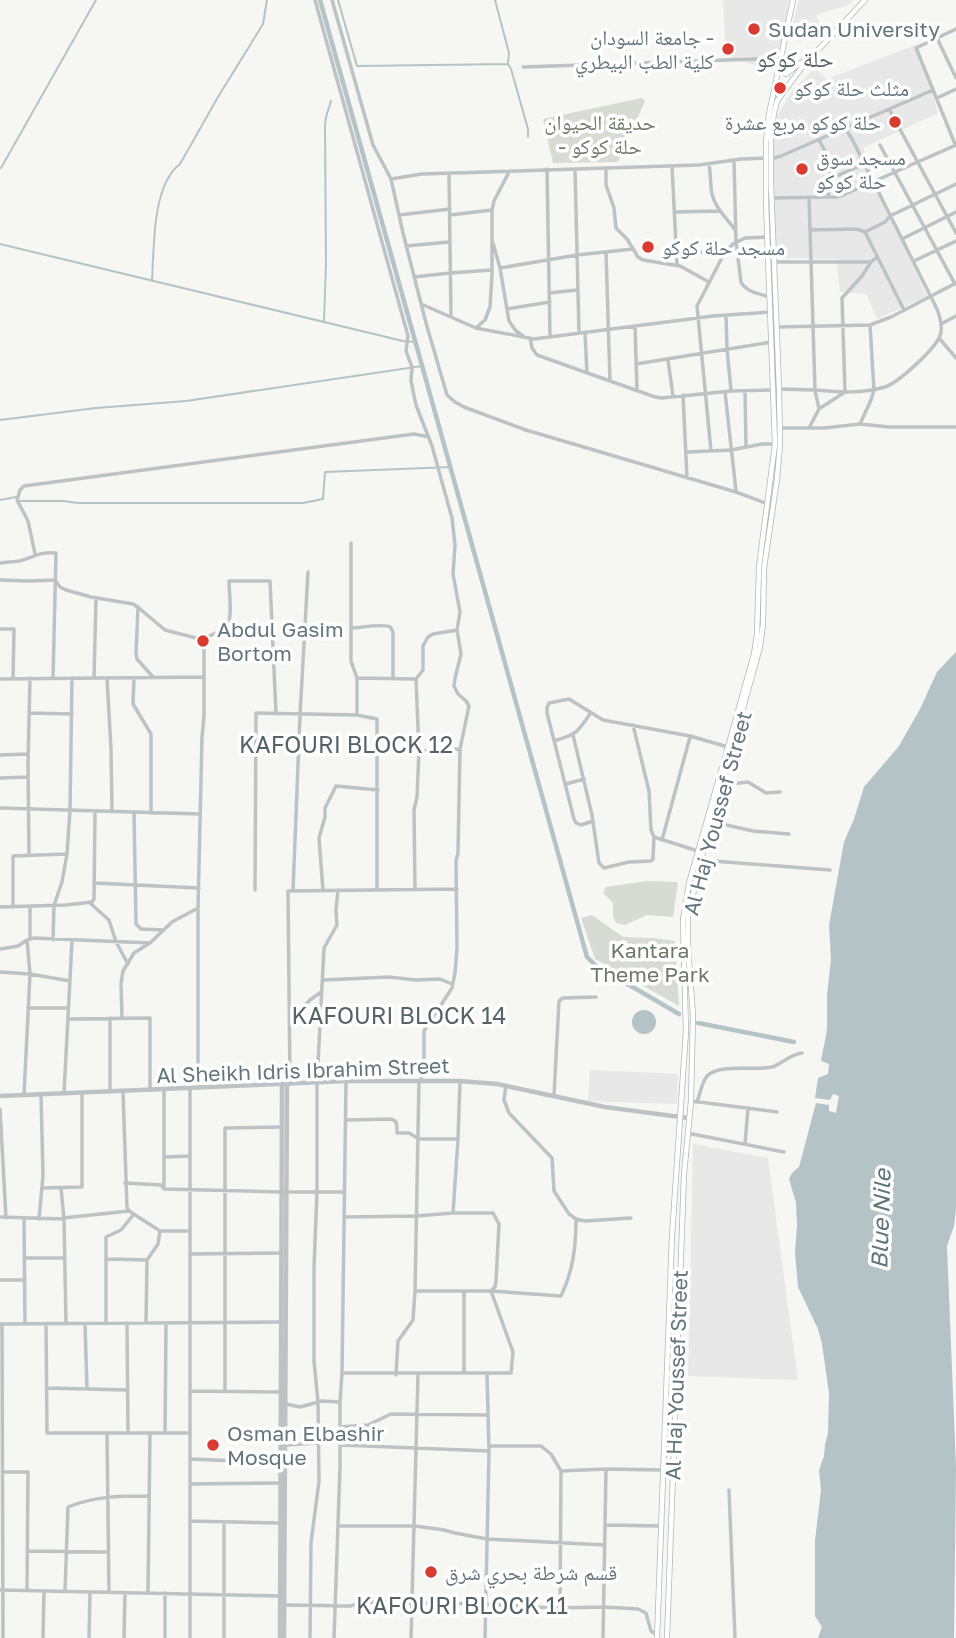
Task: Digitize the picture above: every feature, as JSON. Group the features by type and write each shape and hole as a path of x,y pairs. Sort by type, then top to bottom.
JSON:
{"main road":[{"path":"768,158 768,122 793,0"},
{"path":"768,158 777,101 808,60 865,0"},
{"path":"781,60 786,74 808,60"},
{"name":"Al Haj Youssef Street","path":"657,1636 672,1236 686,1014 683,920 686,896 756,644 758,567 775,444 776,327 768,158"},
{"name":"Al Haj Youssef Street","path":"667,1638 687,1133 691,1101 693,1015 687,931 691,898 760,647 763,578 778,470 780,428 770,298 768,158"},
{"path":"667,1372 677,1372"}],"street":[{"path":"315,0 406,328 406,351 412,367 411,381 416,405 429,437 452,518 455,545 453,579 460,612 457,630 461,654 454,686 469,706 460,749 456,963 453,985 424,1031 420,1081 414,1317 398,1341 396,1375"},
{"path":"332,0 373,145 391,179 414,278 447,395 455,402 526,430 736,492 768,504"},
{"path":"771,198 843,195 956,146 916,48 956,29"},
{"path":"937,38 956,78"},
{"path":"523,67 781,60"},
{"path":"391,179 422,174 708,164 781,156 933,89"},
{"path":"937,98 956,89"},
{"path":"889,109 956,233"},
{"path":"529,338 537,355 662,398 777,389 845,392 874,390 887,387 898,380 939,338 941,324 913,261 845,128"},
{"path":"819,140 831,162 828,197"},
{"path":"776,327 870,325 956,283 911,206 880,145"},
{"path":"734,160 736,242 742,285 770,298"},
{"path":"708,164 715,203 736,232"},
{"path":"830,178 864,164"},
{"path":"672,166 677,265"},
{"path":"606,168 606,185 614,208 616,228 640,258 677,265 709,282"},
{"path":"548,169 550,337"},
{"path":"575,169 579,333"},
{"path":"476,328 488,315 492,271 492,210 509,172"},
{"path":"449,173 451,317"},
{"path":"865,232 890,216 956,184"},
{"path":"809,197 815,390 819,409"},
{"path":"399,215 450,209"},
{"path":"450,215 492,210"},
{"path":"674,212 720,211"},
{"path":"902,239 956,212"},
{"path":"810,230 857,229 865,232 904,310"},
{"path":"711,451 697,306 724,254 736,242 745,238 770,237"},
{"path":"492,239 512,326 521,335 529,338"},
{"path":"913,261 956,241"},
{"path":"406,246 449,242"},
{"path":"500,268 634,249"},
{"path":"606,252 610,381"},
{"path":"676,254 724,254"},
{"path":"845,392 841,302 843,294 877,257"},
{"path":"774,262 871,262"},
{"path":"414,278 492,271"},
{"path":"550,293 577,290"},
{"path":"507,309 550,302"},
{"path":"421,304 476,328 529,338 771,312"},
{"path":"726,315 731,450 736,492"},
{"path":"941,324 956,316"},
{"path":"860,424 874,390 870,325"},
{"path":"635,326 637,390"},
{"path":"585,332 587,373"},
{"path":"939,338 956,358"},
{"path":"636,364 772,342"},
{"path":"668,360 673,396"},
{"path":"745,391 746,447"},
{"path":"809,428 819,409 845,392"},
{"path":"683,395 687,478"},
{"path":"780,428 860,424 956,427"},
{"path":"35,554 18,500 20,490 24,486 414,434 429,437"},
{"path":"687,452 775,444"},
{"path":"352,543 351,661 357,678 357,715"},
{"path":"0,563 20,561 46,551 56,553 53,678"},
{"path":"293,891 299,715 308,572"},
{"path":"0,580 55,580"},
{"path":"55,580 63,589 133,604 165,630 204,640"},
{"path":"198,1088 198,908 204,640 210,634 226,629 230,623 229,581 270,581 276,714"},
{"path":"94,678 96,598"},
{"path":"138,607 137,659 153,677"},
{"path":"351,628 382,625 392,628 393,679"},
{"path":"0,629 14,629 13,679"},
{"path":"415,890 414,810 419,751 416,678 423,670 423,646 428,637 457,630"},
{"path":"0,679 204,677"},
{"path":"29,855 30,678"},
{"path":"53,940 54,905 67,855 72,678"},
{"path":"107,678 112,812"},
{"path":"134,678 134,709 151,734 151,813"},
{"path":"357,678 416,678"},
{"path":"593,821 581,825 576,823 547,713 549,703 569,699 603,720 690,736 728,747"},
{"path":"29,713 72,714"},
{"path":"255,890 256,713 357,715 377,719 377,890"},
{"path":"554,741 573,735 590,713"},
{"path":"573,735 593,821 599,863 604,867 651,861 654,837 651,830 648,782 633,725"},
{"path":"662,840 690,736"},
{"path":"419,751 460,749"},
{"path":"0,755 28,754"},
{"path":"0,778 28,777"},
{"path":"565,784 584,779"},
{"path":"723,785 748,782 766,793 780,792"},
{"path":"323,891 319,838 325,808 336,786 378,790"},
{"path":"0,808 200,814"},
{"path":"0,907 90,903 94,899 95,811"},
{"path":"134,812 137,926 141,929 164,930"},
{"path":"713,822 753,831 789,834"},
{"path":"654,837 699,851"},
{"path":"13,906 13,856 67,855"},
{"path":"701,860 830,870"},
{"path":"94,883 199,888"},
{"path":"282,1638 285,1605 281,1522 281,1322 290,1021 288,891 457,889"},
{"path":"310,1638 311,1543 319,1481 318,1402 314,1361 317,1082 324,948 337,925 338,890"},
{"path":"90,903 109,920 116,942 128,964"},
{"path":"24,1095 30,974 30,906"},
{"path":"122,1018 123,971 134,953 150,943 172,922 198,908"},
{"path":"0,949 18,946 29,940 150,943"},
{"path":"64,1093 72,941"},
{"path":"0,972 70,981"},
{"path":"323,980 398,977 416,980 440,979 453,985"},
{"path":"290,1021 322,991"},
{"path":"554,1096 559,1001 563,998 596,997"},
{"path":"28,1008 68,1008"},
{"path":"110,1018 110,1092"},
{"path":"68,1019 149,1018 150,1090"},
{"path":"698,1102 706,1078 712,1072 770,1067 794,1054 802,1053"},
{"path":"334,1638 341,1445 346,1081"},
{"name":"Al Sheikh Idris Ibrahim Street","path":"0,1096 346,1081 460,1081 506,1085 605,1107 688,1118"},
{"path":"453,1213 460,1081"},
{"path":"282,1638 286,1396 282,1127 287,1084"},
{"path":"506,1085 504,1100 509,1113 550,1154 556,1195 569,1214 576,1219 593,1221 631,1219"},
{"path":"190,1088 190,1638"},
{"path":"164,1090 164,1189"},
{"path":"123,1092 126,1204 131,1212 160,1231 190,1231"},
{"path":"42,1188 82,1188 82,1093"},
{"path":"39,1219 43,1176 41,1094"},
{"path":"691,1101 777,1112"},
{"path":"745,1144 748,1108"},
{"path":"0,1109 3,1217 64,1219 131,1212"},
{"path":"346,1120 394,1120 397,1133 409,1133 419,1139 458,1139"},
{"path":"225,1391 225,1128 282,1127"},
{"path":"687,1133 784,1152"},
{"path":"164,1157 190,1156"},
{"path":"125,1183 161,1185 164,1189 344,1192"},
{"path":"61,1188 66,1324"},
{"path":"106,1324 106,1237 121,1230 131,1212"},
{"path":"344,1217 493,1213 498,1221 496,1281 491,1292"},
{"path":"24,1218 25,1324"},
{"path":"415,1291 561,1296 571,1269 576,1219"},
{"path":"146,1323 147,1260 158,1244 160,1231"},
{"path":"190,1254 282,1253"},
{"path":"24,1258 65,1258"},
{"path":"107,1259 147,1260"},
{"path":"0,1280 25,1280"},
{"path":"464,1292 464,1374"},
{"path":"342,1373 511,1373 513,1352 491,1292"},
{"path":"2,1635 1,1324 281,1322"},
{"path":"165,1433 166,1323"},
{"path":"46,1324 47,1433 190,1433"},
{"path":"85,1324 86,1389"},
{"path":"127,1324 128,1433"},
{"path":"411,1638 418,1373"},
{"path":"485,1638 489,1448 487,1373"},
{"path":"47,1388 128,1390"},
{"path":"190,1391 281,1391 286,1396"},
{"path":"286,1404 299,1407 318,1402 340,1402"},
{"path":"340,1427 368,1425 391,1414 488,1415"},
{"path":"107,1433 108,1592"},
{"path":"148,1593 150,1433"},
{"path":"286,1445 318,1444"},
{"path":"341,1445 416,1449 541,1446 551,1454 561,1471 560,1607"},
{"path":"190,1459 281,1462 286,1467"},
{"path":"2,1469 28,1472 27,1591"},
{"path":"603,1638 606,1469"},
{"path":"561,1471 663,1470"},
{"path":"190,1484 282,1483"},
{"path":"729,1490 735,1638"},
{"path":"65,1591 68,1507 108,1496 148,1496"},
{"path":"190,1521 281,1522"},
{"path":"224,1638 225,1522"},
{"path":"606,1525 661,1526"},
{"path":"338,1526 415,1527 487,1539 605,1545"},
{"path":"27,1551 108,1552"},
{"path":"1,1590 283,1596"},
{"path":"43,1638 44,1591"},
{"path":"89,1638 90,1592"},
{"path":"124,1638 125,1593"},
{"path":"165,1593 165,1638"},
{"path":"285,1605 351,1606 360,1602 604,1607 643,1611 651,1631 657,1636"}],"shaded area":[{"name":"Sudan University","path":"723,0 789,0 777,70 726,58"},
{"path":"799,0 854,0 848,5 816,15 822,33 798,42 794,41 793,24"},
{"path":"918,44 938,113 863,148 927,296 877,319 866,294 840,292 836,259 776,258 773,163 775,119 793,90 815,68 827,79"},
{"path":"590,1070 678,1074 677,1104 588,1101"},
{"path":"693,1144 768,1158 798,1380 688,1376"}],"green space":[{"name":"حديقة الحيوان - حلة كوكو","path":"642,98 645,101 618,162 553,163 543,119"},
{"path":"647,881 678,882 673,917 647,915 625,925 616,923 613,903 603,893 606,887"},
{"name":"Kantara Theme Park","path":"592,915 623,937 675,941 679,1006 595,959 581,918"}],"water":[{"name":"Blue Nile","path":"956,652 956,1208 954,1226 947,1246 956,1467 954,1638 818,1638 822,1627 815,1616 815,1541 821,1490 819,1470 828,1433 829,1393 818,1329 798,1287 795,1253 796,1203 789,1179 799,1167 816,1103 829,1105 829,1111 836,1113 839,1096 833,1094 830,1100 815,1098 818,1078 828,1074 829,1064 821,1061 827,1030 831,960 829,925 844,842 864,787 899,746 937,672"},
{"path":"644,1010 653,1013 656,1022 653,1031 644,1034 635,1031 632,1022 635,1013"}],"waterway":[{"path":"1,168 96,0"},
{"path":"152,281 156,218 164,187 263,24 267,0"},
{"path":"320,0 587,957 595,965 679,1014"},
{"path":"338,0 357,66 508,64 528,129 528,137"},
{"path":"495,0 509,53 508,63"},
{"path":"324,321 325,125 331,101"},
{"path":"0,244 415,342"},
{"path":"0,420 96,408 186,401 422,366"},
{"path":"18,501 303,503 323,499 325,472 451,467"},
{"path":"0,500 16,497"},
{"path":"698,1023 794,1042"}],"place":[{"name":"Sudan University","path":"754,29"},
{"name":"جامعة السودان - كلية الطب البيطري","path":"728,49"},
{"name":"مثلث حلة كوكو","path":"780,88"},
{"name":"حلة كوكو مربع عشرة","path":"895,122"},
{"name":"مسجد سوق حلة كوكو","path":"802,169"},
{"name":"مسجد حلة كوكو","path":"648,247"},
{"name":"Abdul Gasim Bortom","path":"203,641"},
{"name":"Osman Elbashir Mosque","path":"213,1445"},
{"name":"قسم شرطة بحري شرق","path":"431,1572"}],"district":[{"name":"حلة كوكو","path":"795,58"},
{"name":"KAFOURI BLOCK 12","path":"346,744"},
{"name":"KAFOURI BLOCK 14","path":"399,1015"},
{"name":"KAFOURI BLOCK 11","path":"462,1605"}]}
